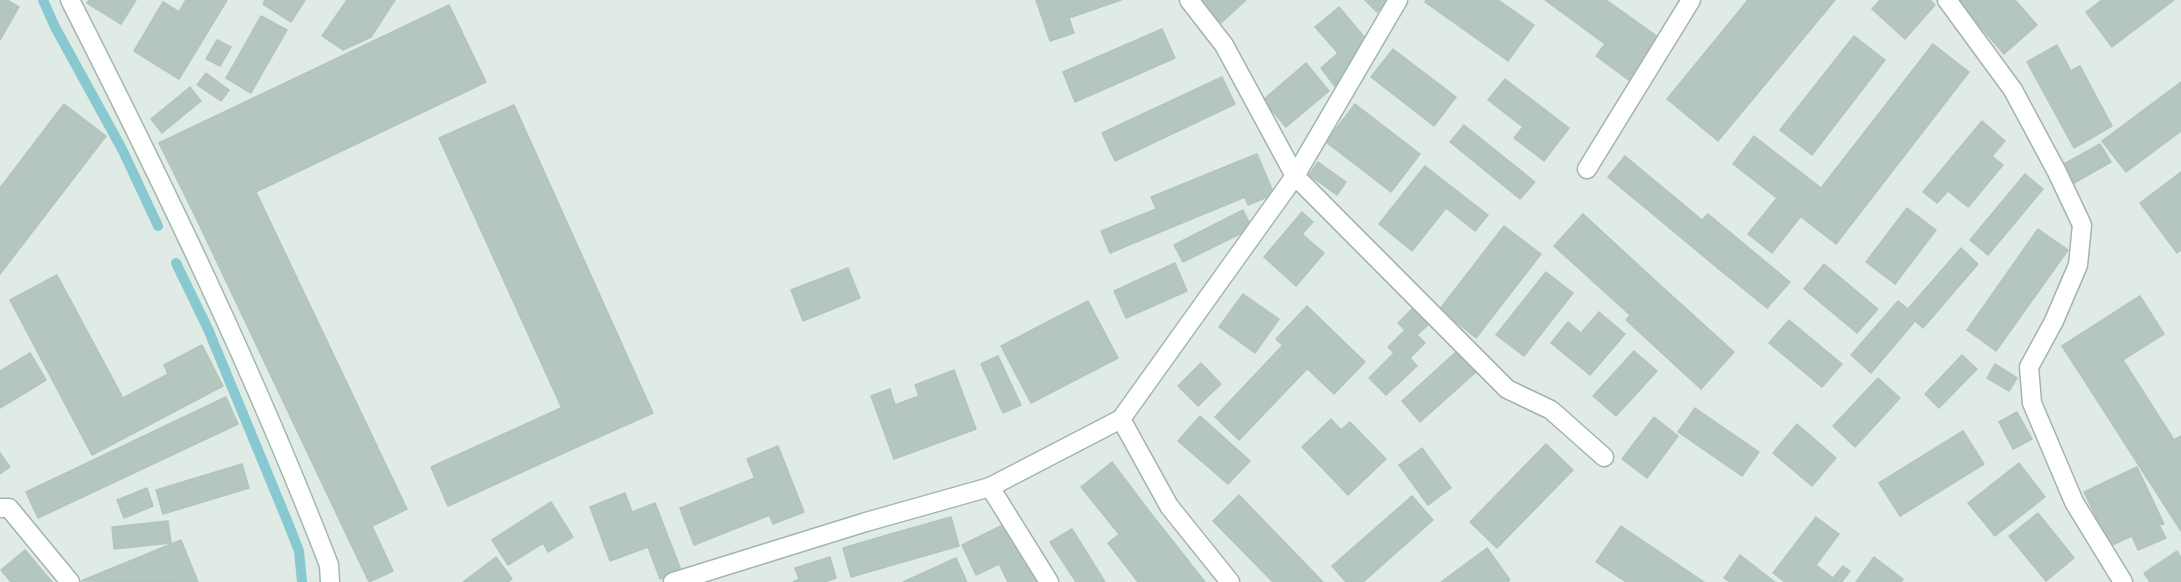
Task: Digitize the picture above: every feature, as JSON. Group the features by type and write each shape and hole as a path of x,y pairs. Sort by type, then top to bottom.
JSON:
{"street":[{"path":"70,0 170,197 280,442 329,565 330,582"},
{"path":"1189,0 1224,45 1295,176 1507,389 1551,410 1604,457"},
{"path":"673,582 866,522 990,488 1121,418 1295,176 1398,0"},
{"path":"1587,169 1690,0"},
{"path":"1947,0 2013,90 2082,225 2078,265 2054,321 2029,367 2032,403 2073,502 2123,582"},
{"path":"1121,418 1169,506 1230,582"},
{"path":"990,488 1049,582"},
{"path":"0,508 9,508 69,582"}],"building":[{"path":"0,0 7,0 19,7 0,40"},
{"path":"89,0 136,0 121,24 87,3"},
{"path":"186,0 227,0 179,79 134,51 163,2 179,12"},
{"path":"265,0 305,0 291,22 263,4"},
{"path":"347,0 395,0 371,37 343,50 322,36"},
{"path":"1036,0 1121,0 1069,18 1074,33 1050,41"},
{"path":"1201,0 1246,0 1221,23"},
{"path":"1365,0 1389,0 1377,12"},
{"path":"1426,0 1498,0 1534,25 1508,61 1425,2"},
{"path":"1545,0 1606,0 1661,39 1630,81 1596,56 1605,44"},
{"path":"1748,0 1835,0 1718,141 1667,99"},
{"path":"1880,0 1930,0 1935,5 1905,39 1872,9"},
{"path":"1957,0 2015,0 2037,25 2004,54"},
{"path":"2102,0 2174,0 2112,47 2086,12"},
{"path":"449,5 486,82 197,220 159,143"},
{"path":"1339,7 1365,38 1337,89 1321,68 1338,53 1315,27"},
{"path":"261,16 287,30 251,93 226,78"},
{"path":"1162,29 1175,58 1075,102 1063,72"},
{"path":"1854,36 1885,60 1812,155 1780,130"},
{"path":"217,40 231,47 220,66 206,59"},
{"path":"1933,44 1969,72 1836,244 1733,164 1754,136 1821,188"},
{"path":"2057,45 2071,71 2080,66 2112,126 2074,148 2027,62"},
{"path":"1393,49 1456,97 1434,126 1371,77"},
{"path":"1306,63 1329,91 1286,127 1263,100"},
{"path":"206,73 229,90 221,101 197,85"},
{"path":"1222,77 1235,104 1115,161 1102,133"},
{"path":"1505,79 1569,128 1544,161 1514,138 1523,127 1488,100"},
{"path":"2181,82 2181,131 2126,172 2102,141"},
{"path":"190,87 201,101 162,133 151,119"},
{"path":"64,104 106,136 0,274 0,188"},
{"path":"1355,104 1420,154 1391,192 1326,142"},
{"path":"514,105 653,413 579,446 439,138"},
{"path":"1982,121 2005,141 1992,156 2003,165 1968,207 1948,191 1937,203 1923,192"},
{"path":"1464,125 1535,182 1520,199 1450,142"},
{"path":"2100,144 2111,162 2074,183 2064,164"},
{"path":"1257,154 1274,194 1248,205 1232,164"},
{"path":"1625,156 1702,220 1708,214 1743,243 1720,270 1608,177"},
{"path":"1318,162 1346,182 1337,195 1309,175"},
{"path":"1232,164 1245,197 1165,230 1151,197"},
{"path":"1425,166 1488,215 1475,231 1446,208 1412,251 1379,224"},
{"path":"2181,172 2181,250 2177,253 2140,203"},
{"path":"2025,174 2043,189 1988,255 1970,240"},
{"path":"256,192 407,509 348,538 197,220"},
{"path":"1777,198 1801,216 1772,253 1748,234"},
{"path":"1907,208 1936,230 1895,284 1866,262"},
{"path":"1156,209 1165,230 1110,253 1101,231"},
{"path":"1243,210 1252,228 1183,262 1174,245"},
{"path":"1302,212 1313,222 1302,234 1324,253 1296,286 1264,257"},
{"path":"1583,214 1659,284 1630,315 1554,246"},
{"path":"1504,226 1541,254 1476,338 1440,309"},
{"path":"2038,229 2068,250 1996,351 1967,330"},
{"path":"1743,243 1790,282 1767,308 1720,270"},
{"path":"1961,248 1978,264 1923,328 1915,321 1871,373 1851,355 1898,301 1908,309"},
{"path":"1175,263 1187,291 1126,318 1114,291"},
{"path":"1824,264 1878,309 1857,333 1804,289"},
{"path":"848,268 860,298 803,321 791,290"},
{"path":"1546,272 1573,293 1524,356 1496,335"},
{"path":"57,275 123,398 168,374 164,365 202,345 223,386 92,455 10,300"},
{"path":"1659,284 1734,352 1701,389 1626,320"},
{"path":"1243,294 1279,319 1255,353 1219,327"},
{"path":"2140,296 2164,334 2086,383 2062,346"},
{"path":"1088,301 1118,358 1031,403 1001,346"},
{"path":"1307,306 1365,362 1334,394 1276,339"},
{"path":"1414,307 1430,323 1417,335 1425,343 1410,358 1417,366 1386,395 1369,378 1394,353 1388,347 1405,330 1398,323"},
{"path":"1599,312 1625,334 1590,375 1551,343 1568,322 1581,333"},
{"path":"1789,320 1842,364 1822,387 1769,343"},
{"path":"1282,346 1307,369 1239,440 1215,417"},
{"path":"1457,351 1476,372 1420,422 1402,401"},
{"path":"1634,351 1657,371 1616,416 1593,396"},
{"path":"30,353 46,380 0,408 0,371"},
{"path":"1962,355 1977,369 1939,408 1925,394"},
{"path":"998,356 1021,405 1003,413 981,364"},
{"path":"2123,360 2174,440 2181,436 2181,531 2086,383"},
{"path":"1201,363 1221,384 1198,406 1178,386"},
{"path":"1995,364 2017,378 2009,391 1987,378"},
{"path":"954,370 976,429 894,459 871,396 890,389 895,405 919,396 915,385"},
{"path":"1878,378 1900,398 1855,447 1833,426"},
{"path":"226,397 238,424 38,518 26,492"},
{"path":"561,408 579,446 448,506 431,467"},
{"path":"1695,408 1759,452 1742,476 1678,432"},
{"path":"2017,412 2032,439 2013,449 1999,422"},
{"path":"1200,416 1250,461 1228,484 1178,441"},
{"path":"1654,417 1678,436 1647,478 1622,459"},
{"path":"1331,419 1341,430 1350,422 1386,459 1348,495 1302,447"},
{"path":"1797,424 1836,458 1812,486 1773,453"},
{"path":"1963,431 1984,464 1900,516 1879,483"},
{"path":"1546,444 1573,470 1497,548 1470,522"},
{"path":"778,446 804,512 773,524 747,459"},
{"path":"1422,448 1451,488 1428,505 1399,465"},
{"path":"0,453 10,467 0,474"},
{"path":"1112,462 1149,511 1119,534 1081,487"},
{"path":"2019,463 2045,497 1995,536 1968,503"},
{"path":"242,464 249,488 163,514 156,490"},
{"path":"2137,467 2164,524 2159,525 2166,538 2138,550 2132,536 2110,546 2084,492"},
{"path":"755,478 770,515 694,545 680,508"},
{"path":"147,488 153,506 124,518 117,500"},
{"path":"625,493 632,512 655,503 681,570 660,579 648,547 610,561 590,507"},
{"path":"1239,495 1323,582 1273,582 1213,521"},
{"path":"1412,496 1433,520 1363,582 1346,582 1332,566"},
{"path":"551,502 573,537 548,552 543,543 508,565 492,540"},
{"path":"1149,511 1205,582 1138,582 1108,543"},
{"path":"2038,513 2074,558 2046,581 2009,536"},
{"path":"951,517 959,546 896,564 887,535"},
{"path":"1816,517 1839,534 1816,565 1833,578 1843,566 1850,571 1842,582 1785,582 1773,573"},
{"path":"168,521 171,543 114,549 112,527"},
{"path":"1007,523 1036,582 1008,582 999,564 976,575 962,545"},
{"path":"372,526 393,571 369,582 348,538"},
{"path":"1621,526 1704,582 1626,582 1596,562"},
{"path":"1072,529 1105,582 1076,582 1050,542"},
{"path":"887,535 896,564 851,577 843,548"},
{"path":"181,540 198,582 81,581"},
{"path":"1487,548 1510,580 1507,582 1441,582"},
{"path":"25,550 52,582 11,582 1,570"},
{"path":"2177,551 2181,558 2181,582 2150,582 2144,573"},
{"path":"1740,555 1775,582 1730,582 1724,578"},
{"path":"496,557 512,579 508,582 463,582"},
{"path":"830,557 836,578 825,582 793,582 799,579 795,568"},
{"path":"1874,557 1903,579 1901,582 1856,582"},
{"path":"956,558 967,582 903,582"}],"waterway":[{"path":"43,0 55,27 122,149 158,226"},
{"path":"176,263 208,329 288,523 299,551 302,582"}]}
